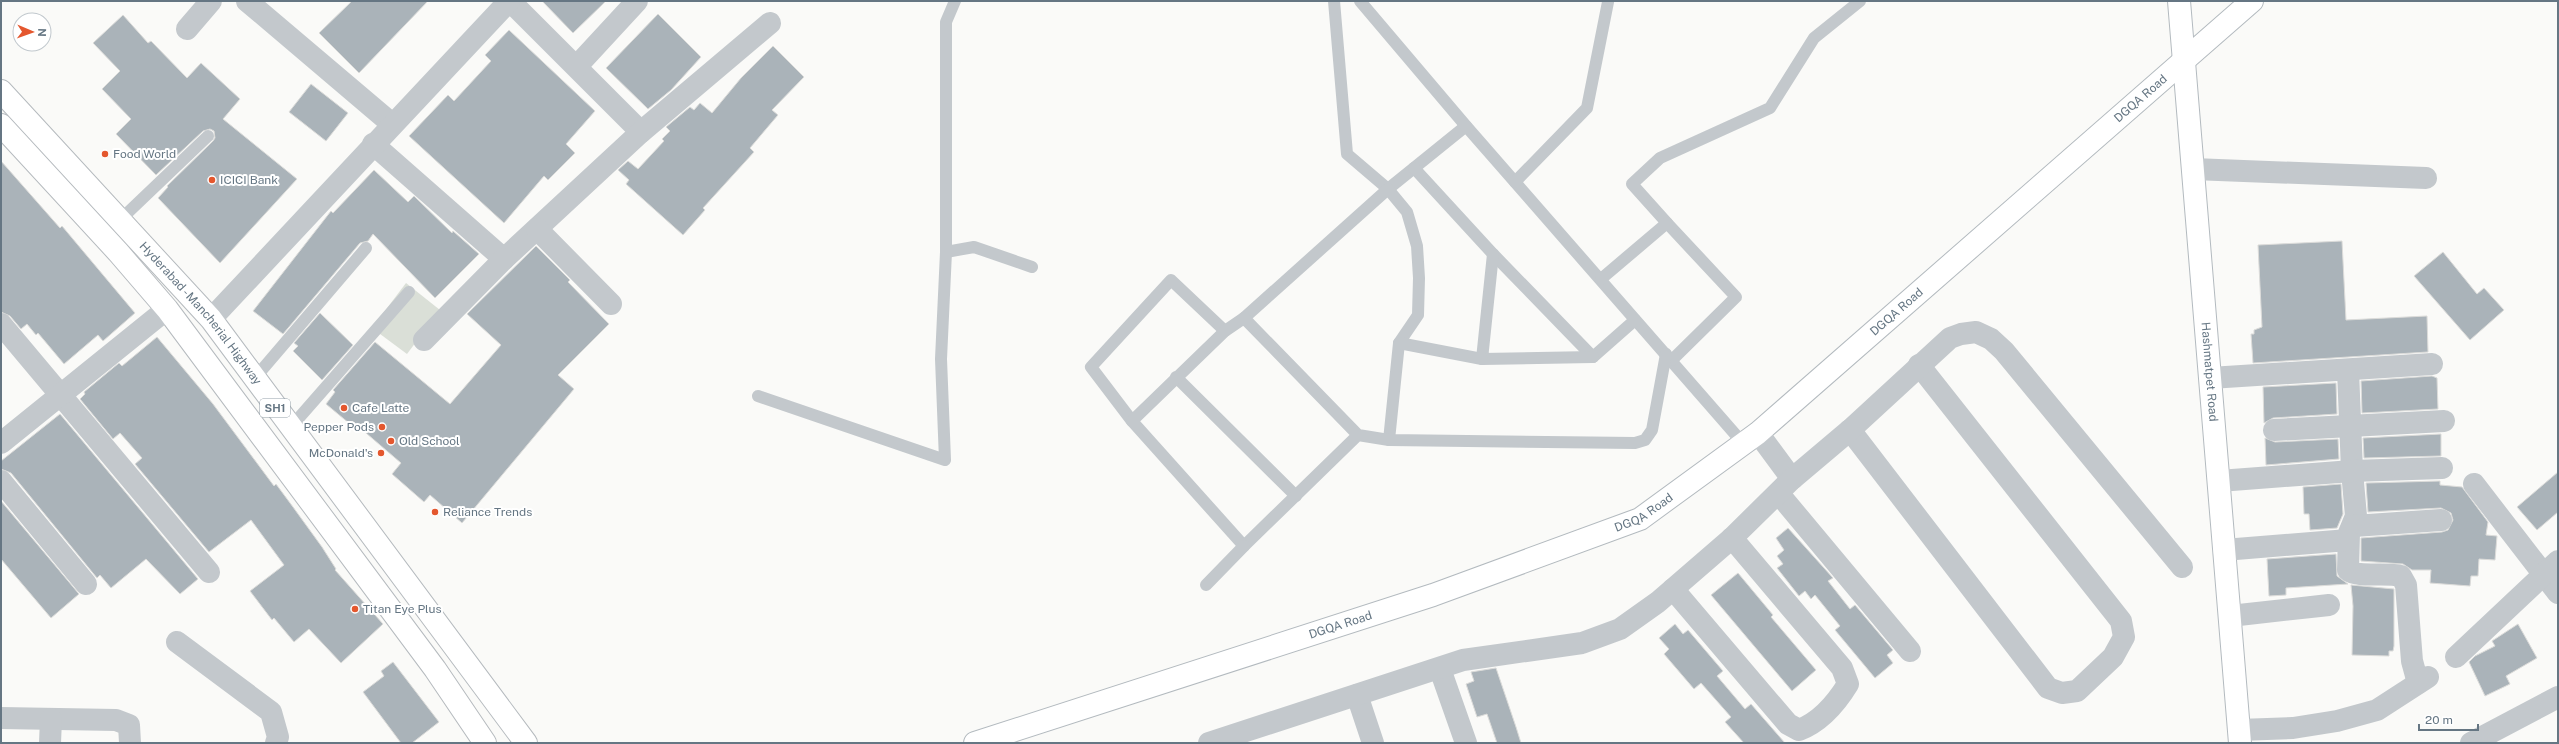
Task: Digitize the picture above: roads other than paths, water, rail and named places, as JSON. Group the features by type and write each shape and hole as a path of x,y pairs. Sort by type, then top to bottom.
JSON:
{"main road":[{"name":"Hashmatpet Road","path":"2179,1 2240,736"},
{"name":"DGQA Road","path":"975,743 1434,595 1640,519 1750,438 2184,58 2252,1"},
{"name":"Hyderabad - Mancherial Highway","path":"1,91 211,319 290,428 526,743"},
{"name":"Hyderabad - Mancherial Highway","path":"1,125 118,252 167,309 435,668 485,743"}],"street":[{"path":"187,29 211,1"},
{"path":"247,1 392,124"},
{"path":"211,319 373,144 510,1 577,66 641,132"},
{"path":"577,66 637,1"},
{"path":"424,340 504,259 641,132 770,23"},
{"path":"373,144 504,259"},
{"path":"2193,169 2426,178"},
{"path":"538,229 611,304"},
{"path":"1,443 62,396 167,309"},
{"path":"1,324 209,572"},
{"path":"1209,743 1255,736 1357,695 1483,656 1582,643 1620,629 1638,618 1732,538 1785,486 1850,430 1919,365 1950,338 1961,334 1976,332 1991,339 2004,351 2182,567"},
{"path":"2210,378 2432,364"},
{"path":"1850,430 2048,688 2062,694 2077,691 2113,657 2124,637 2121,621 1919,365"},
{"path":"2240,736 2337,721 2377,710 2423,680 2412,661 2406,585 2401,576 2391,573 2351,572 2348,570 2351,533 2356,516 2352,471 2348,370"},
{"path":"2274,430 2444,421"},
{"path":"1750,438 1910,651"},
{"path":"2219,481 2352,471 2442,468"},
{"path":"1,481 86,584"},
{"path":"2474,484 2551,567 2558,593"},
{"path":"2224,550 2441,520"},
{"path":"1673,589 1788,724 1799,730 1810,725 1840,698 1848,684 1842,668 1732,538"},
{"path":"2456,657 2551,567"},
{"path":"2230,616 2328,605"},
{"path":"177,642 271,712 278,737 276,743"},
{"path":"1440,669 1466,743"},
{"path":"1357,695 1373,743"},
{"path":"2471,743 2558,697"},
{"path":"1,718 116,720 129,725 130,743"},
{"path":"50,718 50,743"}],"lane":[{"path":"758,396 945,460 941,359 946,252 946,22 955,1"},
{"path":"1334,1 1347,154 1388,189 1407,212 1417,246 1418,315 1399,343 1389,440"},
{"path":"1360,1 1466,126 1601,279 1635,320 1669,357 1750,438"},
{"path":"1244,318 1358,435 1389,440 1635,443 1645,440 1652,430 1669,357 1736,297 1632,184 1660,158 1770,108 1814,38 1860,1"},
{"path":"1515,182 1587,108 1608,2"},
{"path":"1132,421 1225,331 1244,318 1388,189 1466,126"},
{"path":"120,220 208,136"},
{"path":"1414,168 1493,254 1593,357"},
{"path":"1601,279 1667,223"},
{"path":"946,252 974,247 1032,267"},
{"path":"254,379 366,248"},
{"path":"1482,359 1493,254"},
{"path":"1225,331 1171,280 1091,367 1132,421 1244,546"},
{"path":"290,428 409,292"},
{"path":"1399,343 1482,359 1593,357 1635,320"},
{"path":"1176,377 1296,496"},
{"path":"1206,585 1358,435"}],"place":[{"name":"Food World","path":"105,154"},
{"name":"ICICI Bank","path":"212,180"},
{"name":"Cafe Latte","path":"344,408"},
{"name":"Pepper Pods","path":"382,427"},
{"name":"Old School","path":"391,441"},
{"name":"McDonald's","path":"381,453"},
{"name":"Reliance Trends","path":"435,512"},
{"name":"Titan Eye Plus","path":"355,609"}]}
